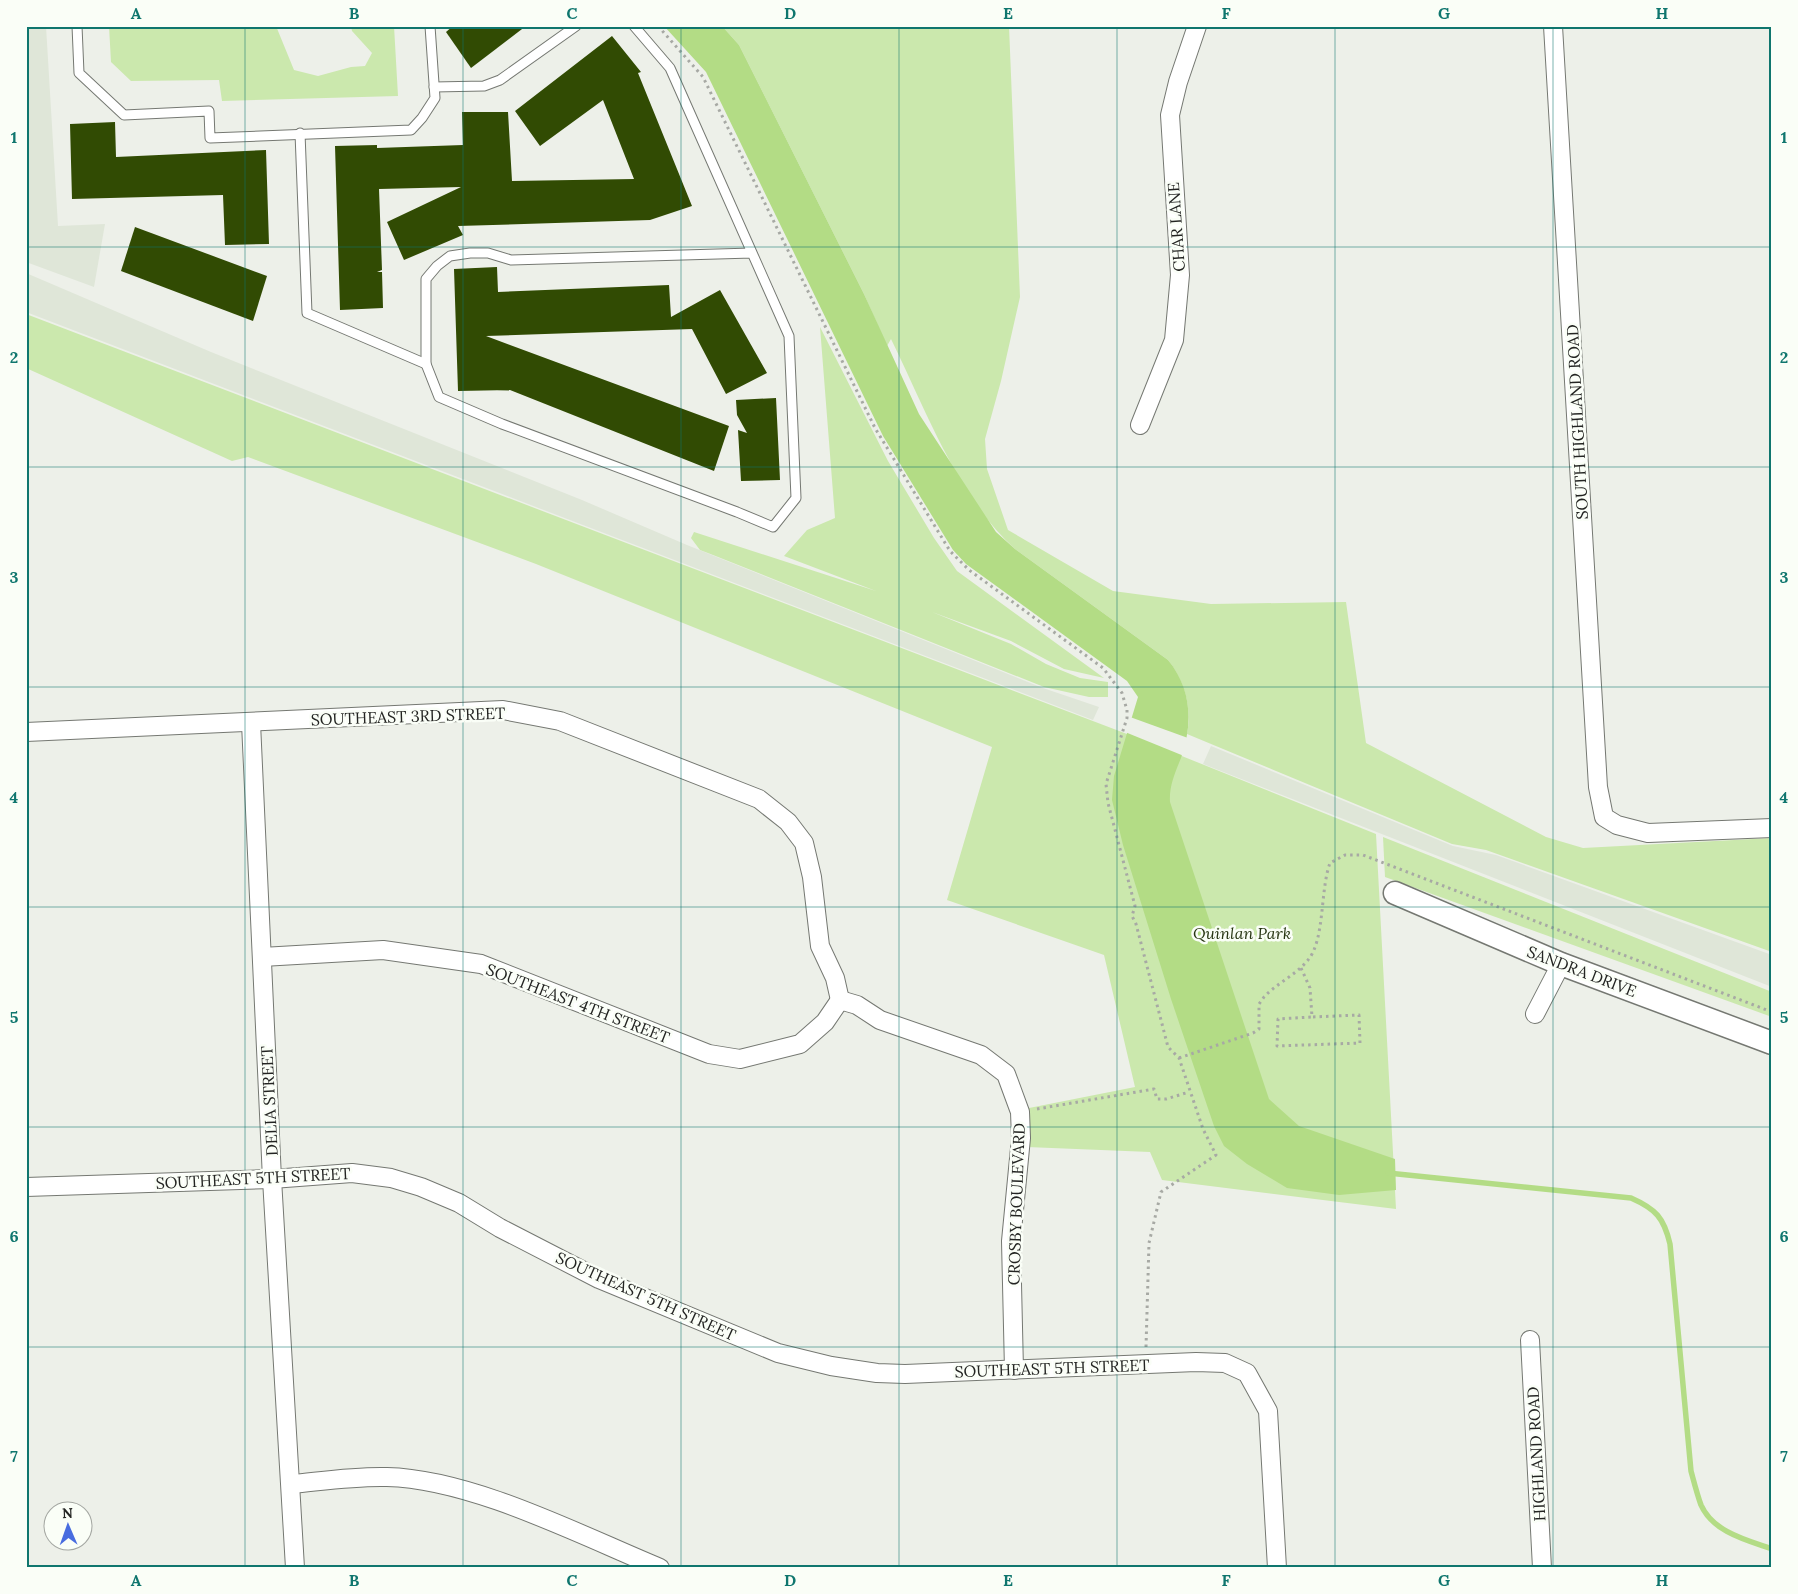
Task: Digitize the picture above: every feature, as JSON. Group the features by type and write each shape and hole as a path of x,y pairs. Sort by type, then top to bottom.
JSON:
{"street":[{"name":"CHAR LANE","path":"1140,425 1174,340 1180,275 1170,115 1178,82 1197,26"},
{"name":"SOUTH HIGHLAND ROAD","path":"1553,26 1598,787 1604,817 1617,825 1648,833 1772,828"},
{"name":"SOUTHEAST 3RD STREET","path":"26,732 503,710 560,721 759,799 788,822 804,843 812,877 820,946 835,978 840,1000"},
{"name":"DELIA STREET","path":"251,723 272,1179 292,1484 295,1568"},
{"name":"SANDRA DRIVE","path":"1395,893 1561,964 1772,1043"},
{"name":"SOUTHEAST 4TH STREET","path":"262,957 383,950 482,964 709,1054 740,1060 800,1044 825,1022 840,1000"},
{"path":"1535,1014 1561,964"},
{"name":"CROSBY BOULEVARD","path":"840,1000 857,1006 880,1020 981,1055 1006,1074 1020,1112 1021,1138 1011,1241 1014,1370"},
{"name":"SOUTHEAST 5TH STREET","path":"26,1187 272,1179 352,1172 391,1178 421,1186 459,1204 500,1228 599,1279 778,1353 831,1366 876,1373 1225,1363 1247,1373 1268,1411 1277,1568"},
{"name":"HIGHLAND ROAD","path":"1530,1340 1542,1568"},
{"path":"292,1484 386,1477 430,1482 518,1509 660,1568"}],"lane":[{"path":"77,26 79,73 124,115 209,111 210,138 411,130 422,118 435,98 430,26"},
{"path":"434,86 484,86 500,80 576,26"},
{"path":"634,26 670,68 789,336 796,498 774,527 502,424 439,397 426,364 426,279 437,266 450,256 488,253 511,260 752,253"},
{"path":"300,133 307,314 426,364"}],"path":[{"path":"658,26 703,77 875,428 950,551 969,570 1103,668 1122,693 1127,710 1127,718 1106,784 1108,803 1135,906 1132,916 1136,924 1168,1047 1179,1058 1189,1092 1216,1155 1161,1192 1149,1243 1146,1364"},
{"path":"1179,1058 1253,1033 1258,1029 1260,1004 1264,997 1310,959 1320,930"},
{"path":"1301,968 1310,988 1312,1018"},
{"path":"1359,1015 1360,1043 1277,1046 1278,1019 1312,1018 1359,1015"},
{"path":"1020,1112 1154,1089 1156,1098 1166,1099 1189,1092"}],"shaded area":[{"path":"26,26 46,26 58,226 105,224 94,287 26,262"},
{"path":"664,26 722,26 739,45 864,294 919,414 996,532 1015,549 1168,660 1176,671 1186,695 1188,720 1185,745 1171,785 1170,802 1269,1099 1299,1126 1395,1159 1396,1190 1339,1195 1287,1188 1247,1164 1224,1146 1214,1126 1171,999 1123,845 1112,800 1114,776 1138,697 1127,681 966,564 953,550 883,436 706,72"},
{"path":"26,273 211,352 582,500 687,545 1043,688 1099,707 1093,720 26,312"},
{"path":"1211,746 1453,846 1496,855 1772,955 1772,987 1203,764"}],"green space":[{"path":"109,26 276,26 294,70 318,76 351,67 365,66 372,53 352,31 351,26 394,26 398,96 222,101 219,80 131,81 111,62"},
{"path":"722,26 1009,26 1020,297 1001,381 985,439 987,469 1008,530 1113,591 1211,604 1346,602 1366,743 1546,837 1583,848 1772,838 1772,952 1486,850 1452,844 1187,734 1189,714 1186,695 1179,677 1168,660 1015,549 976,504 944,451 891,339 887,346 864,294 739,45"},
{"name":"Quinlan Park","path":"26,314 1127,734 1376,834 1396,1209 1162,1180 1150,1152 1027,1147 1029,1108 1135,1087 1104,955 947,900 992,747 536,564 248,457 232,461 26,368"},
{"path":"820,327 888,461 934,538 957,571 1104,678 1064,669 1011,641 932,612 1011,644 1046,664 1080,678 1108,682 1108,697 1089,697 1044,687 700,550 691,538 694,532 876,591 784,556 807,530 835,518"},
{"path":"1383,837 1772,992 1772,1017 1385,877"}],"pier":[{"path":"1130,717 1188,738 1184,756 1125,732"}],"building":[{"path":"453,26 526,26 471,68 446,32"},
{"path":"612,36 641,72 638,73 692,206 650,220 458,226 463,235 404,260 387,222 461,187 379,189 382,270 377,272 382,272 383,308 340,310 335,146 377,145 377,148 463,145 462,112 508,112 512,181 634,179 603,100 540,146 515,111"},
{"path":"115,122 116,157 266,150 269,244 225,245 223,195 72,199 70,124"},
{"path":"135,227 267,276 253,321 121,271"},
{"path":"497,267 498,292 669,285 671,317 720,290 767,373 726,394 692,329 486,336 729,426 714,471 510,390 458,391 454,269"},
{"path":"776,398 780,480 741,481 738,430 747,433 737,415 736,400"}],"waterway":[{"path":"1388,1173 1631,1198 1647,1206 1658,1215 1665,1227 1670,1244 1691,1471 1701,1505 1714,1522 1731,1534 1772,1549"}]}
